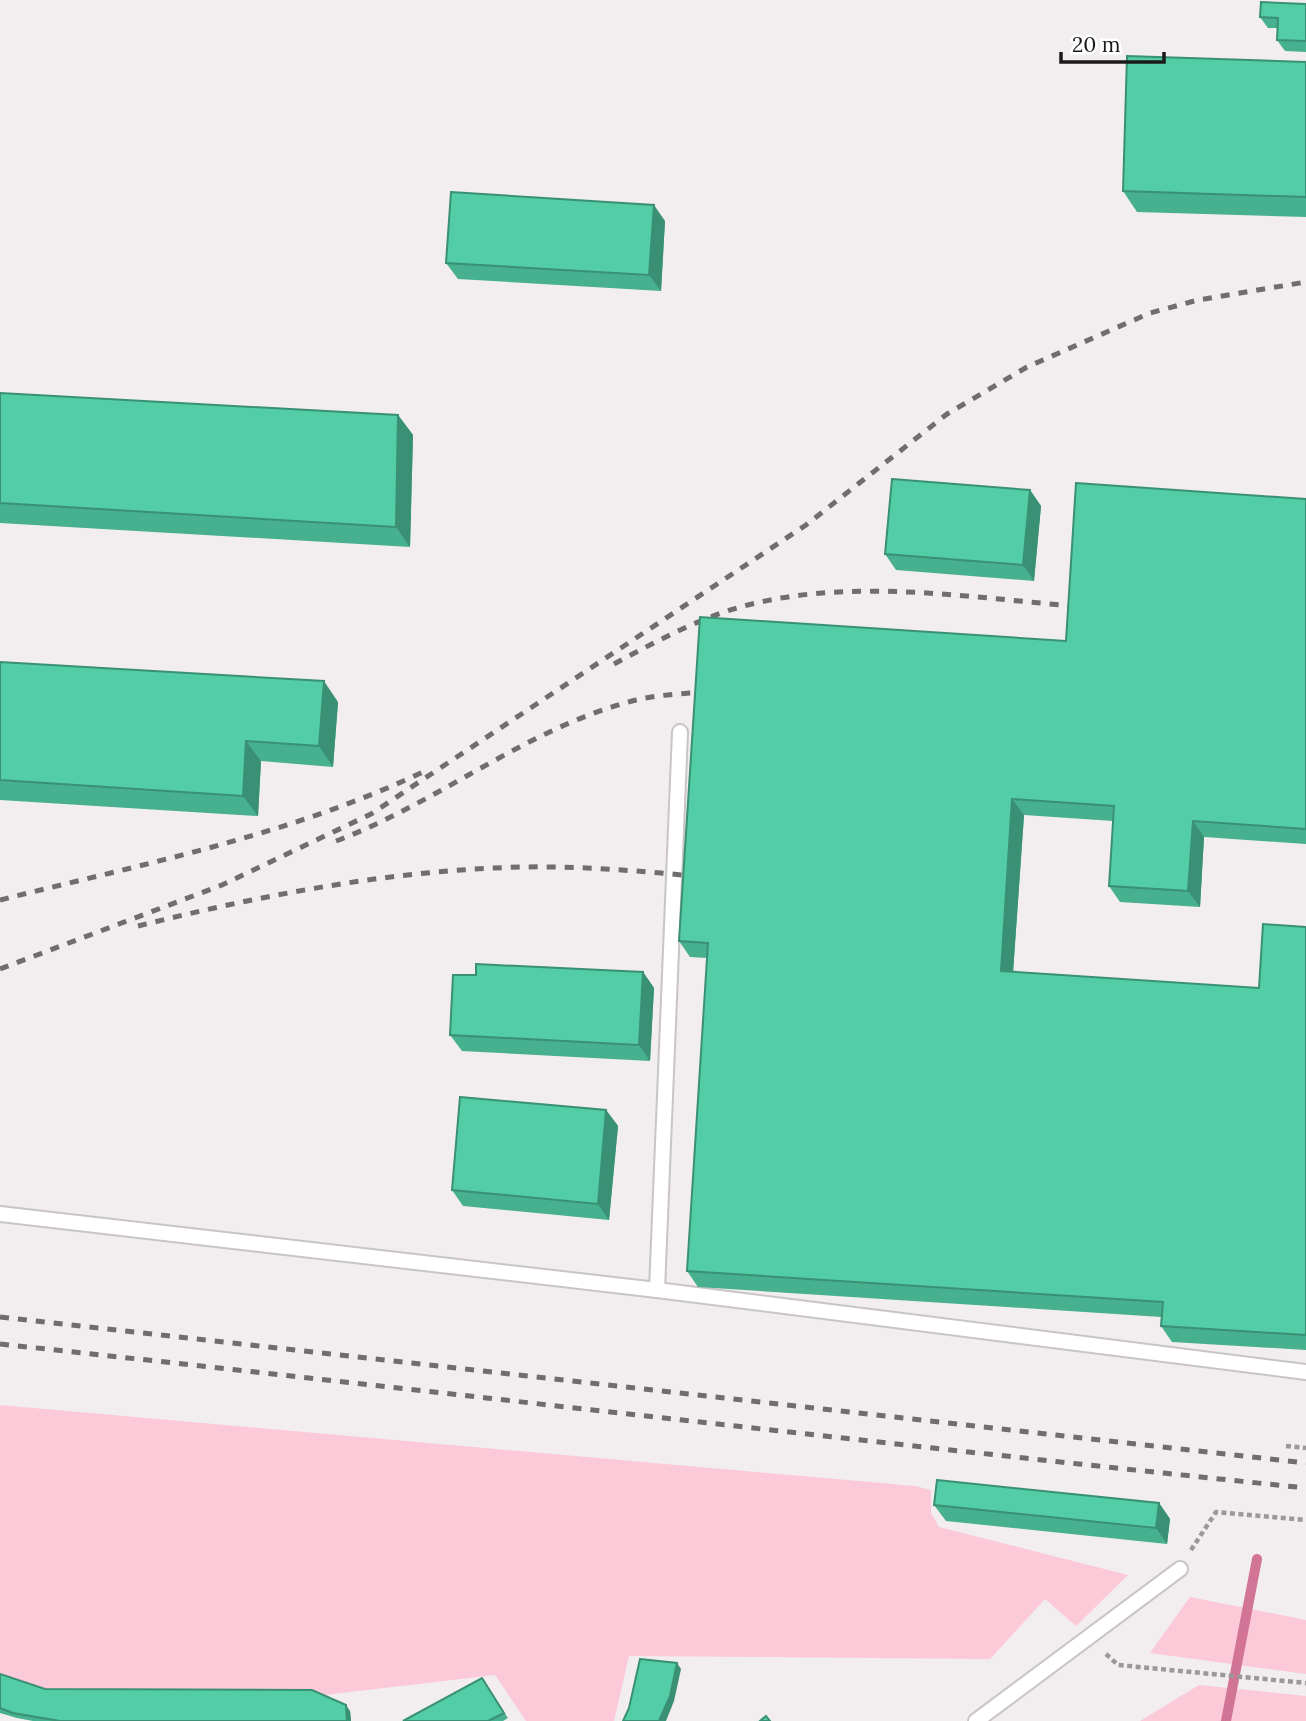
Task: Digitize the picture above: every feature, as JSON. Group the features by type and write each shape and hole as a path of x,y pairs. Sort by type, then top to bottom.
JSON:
{"lane":[{"path":"657,1290 680,732"},
{"path":"0,1214 657,1290 1306,1372"},
{"path":"976,1721 1180,1569"}],"path":[{"path":"1286,1446 1306,1448"},
{"path":"1180,1569 1216,1512 1306,1520"},
{"path":"1118,1665 1306,1683"}],"shaded area":[{"path":"0,1405 915,1486 931,1490 931,1513 939,1527 1128,1575 1076,1626 1045,1599 990,1659 629,1656 614,1721 526,1721 495,1675 316,1696 48,1695 0,1675"},
{"path":"1190,1597 1306,1620 1306,1674 1150,1653"},
{"path":"1199,1685 1306,1696 1306,1721 1140,1721"}],"building":[{"path":"1261,2 1306,4 1306,41 1277,40 1278,18 1260,17"},
{"path":"1127,56 1306,62 1306,197 1123,191"},
{"path":"451,192 654,205 649,275 446,263"},
{"path":"0,393 398,415 396,527 0,503"},
{"path":"892,479 1030,490 1023,565 885,554"},
{"path":"1076,483 1306,499 1306,829 1193,821 1188,891 1109,886 1114,806 1012,799 1001,971 1259,988 1263,924 1306,927 1306,1335 1161,1326 1163,1302 687,1271 708,943 679,941 700,617 1066,641"},
{"path":"0,662 324,681 319,746 246,741 243,796 0,780"},
{"path":"476,964 643,972 639,1045 450,1035 453,975 476,975"},
{"path":"460,1097 606,1110 598,1204 452,1190"},
{"path":"937,1480 1159,1503 1156,1528 934,1505"},
{"path":"640,1659 677,1663 670,1696 659,1721 623,1721 629,1708"},
{"path":"0,1674 45,1689 312,1690 346,1705 347,1721 60,1721 13,1713 0,1708"},
{"path":"482,1678 504,1713 488,1721 403,1721"}],"waterway":[{"path":"1226,1721 1257,1559"}],"railway":[{"path":"0,969 222,885 371,814 806,525 947,414 1027,367 1150,313 1198,300 1306,282"},
{"path":"614,664 719,614 756,603 796,596 879,591 1086,607"},
{"path":"336,841 412,806 521,746 596,712 646,698 716,692"},
{"path":"0,900 216,846 269,830 322,813 425,771"},
{"path":"138,926 232,904 328,886 425,873 545,867 612,869 703,877"},
{"path":"0,1317 1306,1463"},
{"path":"0,1344 1306,1488"}]}
